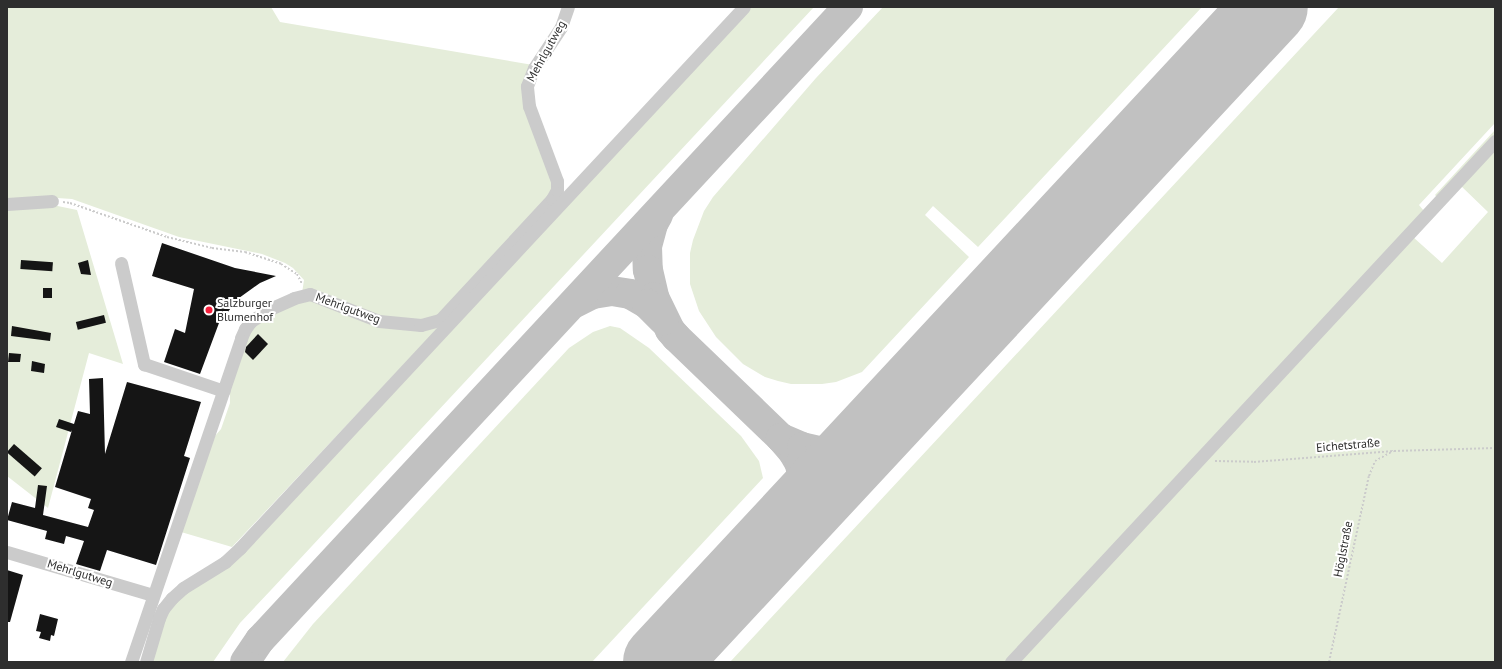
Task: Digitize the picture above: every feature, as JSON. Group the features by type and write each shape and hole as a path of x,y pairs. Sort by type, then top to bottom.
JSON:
{"street":[{"name":"Mehrlgutweg","path":"131,662 241,338 251,321 272,308 294,298 310,294 379,321 421,325 444,323 555,194 557,181 555,171 529,106 527,86 534,68 561,27 568,7"},
{"path":"146,662 159,618 172,598 183,588 225,562 240,548 444,323 744,7"},
{"path":"1011,662 1201,460 1495,141"},
{"path":"7,204 52,201"},
{"path":"121,263 144,364 224,391"},
{"name":"Mehrlgutweg","path":"7,552 153,595"}],"path":[{"path":"52,201 70,203 167,237 212,248 245,252 281,264 297,274 310,294"},
{"name":"Eichetstraße","path":"1201,460 1277,460 1394,451 1495,448"},
{"name":"Höglstraße","path":"1329,662 1358,519 1369,476 1375,461 1394,451"}],"green space":[{"path":"7,7 271,7 280,22 533,65 526,77 550,164 553,193 441,325 232,547 181,532 215,436 221,429 230,403 230,387 248,332 256,323 301,300 304,280 293,268 285,263 262,254 179,237 72,199 57,198 7,202"},
{"path":"748,7 814,7 240,623 213,662 149,662 163,617 178,597 228,564"},
{"path":"883,7 1202,7 978,247 933,206 925,215 969,257 862,372 836,382 822,384 791,384 778,381 765,377 743,364 716,337 699,311 690,284 690,253 693,240 704,211 713,197 816,78"},
{"path":"1339,7 1495,7 1495,123 1419,205 1424,211 1006,662 730,662"},
{"path":"1495,130 1495,137 1438,198 1435,195"},
{"path":"1495,148 1495,662 1019,662 1413,237 1442,263 1488,212 1460,185"},
{"path":"48,204 77,210 123,364 89,353 48,508 7,476 7,206"},
{"path":"610,326 620,328 649,348 741,436 759,461 763,478 592,662 283,662 313,624 569,348 593,332"}],"building":[{"name":"Salzburger Blumenhof","path":"162,243 235,268 276,276 260,283 239,298 219,323 200,374 164,362 175,329 185,333 194,289 152,276"},
{"path":"21,260 53,262 52,271 20,269"},
{"path":"88,260 91,275 81,274 78,263"},
{"path":"43,288 52,288 52,298 43,298"},
{"path":"104,315 106,323 78,330 76,322"},
{"path":"12,326 51,333 50,341 11,336"},
{"path":"258,334 268,344 253,360 245,352 246,347"},
{"path":"9,353 21,354 20,362 8,362"},
{"path":"32,361 45,364 44,373 31,371"},
{"path":"103,378 105,454 127,382 201,402 184,456 190,458 156,565 107,550 100,571 76,564 84,541 66,536 64,544 45,539 47,531 7,520 12,502 35,508 38,485 47,486 43,515 88,527 94,510 88,508 91,499 55,487 72,430 71,432 56,427 59,419 74,424 78,411 90,414 89,379"},
{"path":"14,444 42,468 35,477 7,452"},
{"path":"7,570 23,575 10,622 7,622"},
{"path":"40,614 58,619 54,636 51,635 50,641 39,638 41,632 36,631"}],"taxiway":[{"path":"245,662 260,640 848,7"},
{"path":"658,215 653,224 647,247 648,270 654,297 670,330 676,337 781,438 793,452 800,464 803,483 798,515"},
{"path":"575,303 593,294 612,291 630,294 647,304 663,320"},
{"path":"781,438 802,447 820,451 839,451 857,445 874,433"}],"runway":[{"path":"661,662 1270,7"}],"place":[{"name":"Salzburger Blumenhof","path":"209,310"}]}
